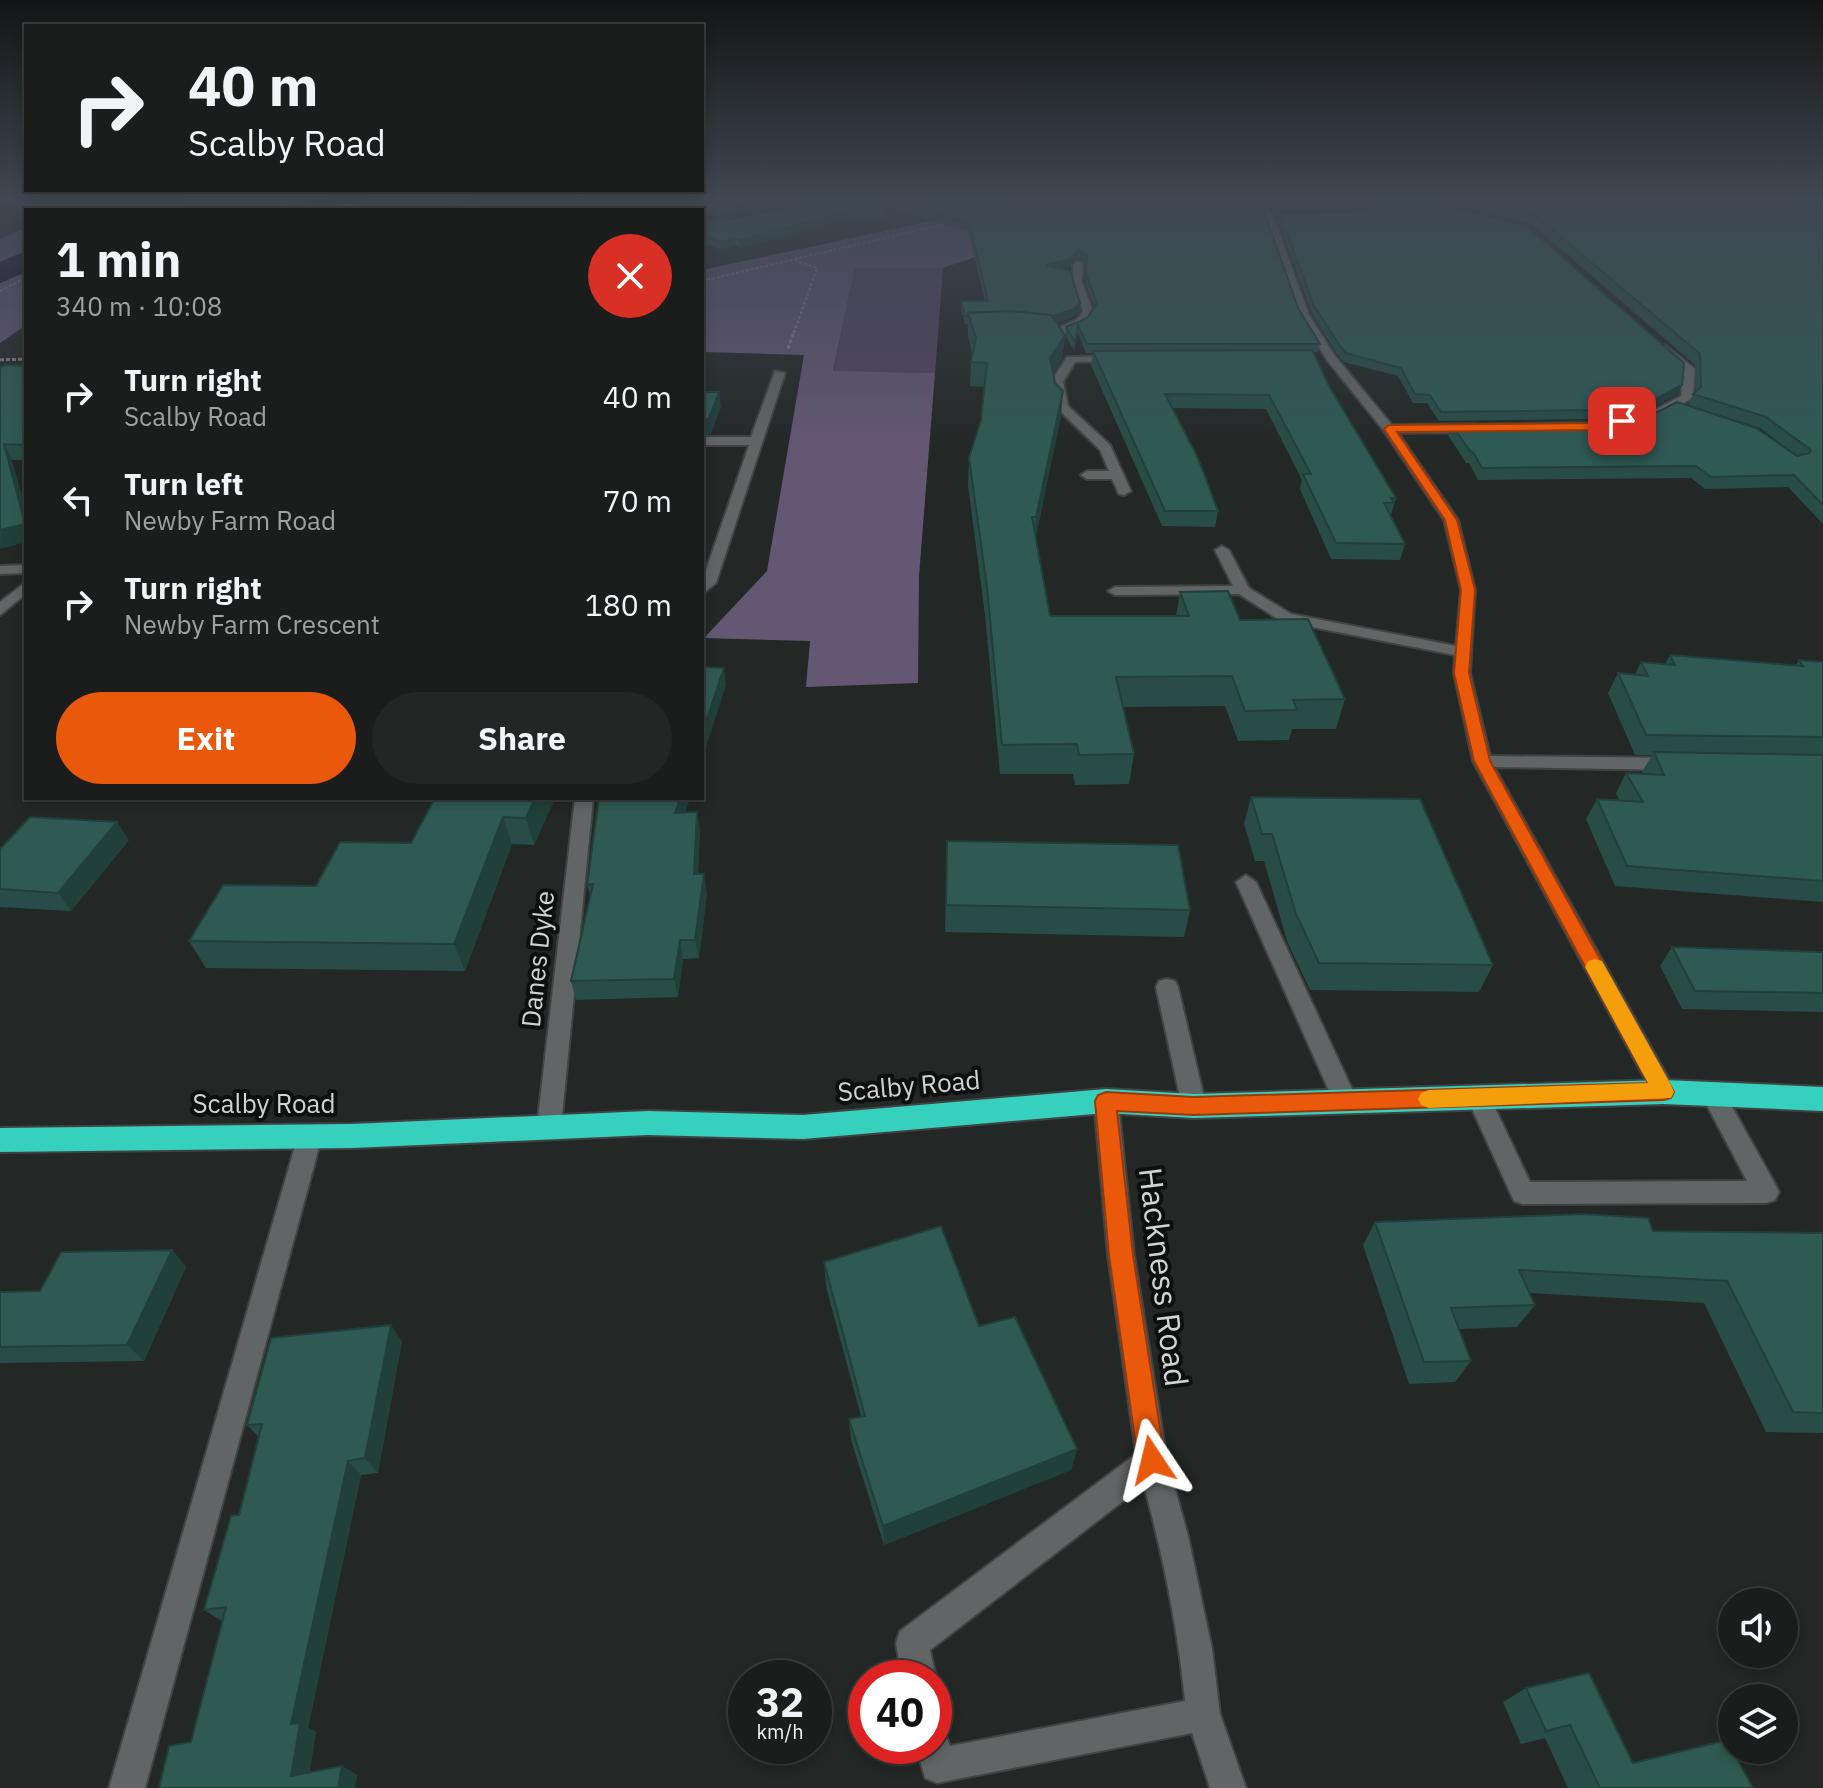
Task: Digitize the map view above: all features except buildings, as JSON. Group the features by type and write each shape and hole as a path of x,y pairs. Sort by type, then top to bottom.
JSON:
{"highway":[{"name":"Scalby Road","path":"0,1140 310,1136 648,1123 803,1127 1106,1101 1194,1106 1664,1092 1823,1099"}],"street":[{"path":"1040,331 1055,333 1080,322 1088,312 1076,281"},
{"path":"1295,281 1304,315 1324,358 1389,429 1451,520 1468,590 1462,673 1482,761 1664,1092"},
{"path":"1055,333 1071,359"},
{"path":"1637,419 1652,416 1687,398 1689,369 1654,339"},
{"path":"1071,359 1132,359"},
{"path":"1071,359 1057,382 1062,407 1106,448 1124,491"},
{"path":"704,588 709,583 779,373"},
{"path":"1671,406 1685,411"},
{"path":"1389,429 1493,428"},
{"path":"704,441 755,441"},
{"path":"1087,475 1117,475"},
{"path":"1222,550 1243,590 1286,618 1463,652"},
{"path":"0,570 24,569"},
{"path":"0,610 24,588"},
{"path":"1115,591 1243,590"},
{"path":"1482,761 1699,764"},
{"name":"Danes Dyke","path":"549,1127 584,800"},
{"path":"1246,882 1346,1102"},
{"path":"1167,987 1194,1106"},
{"path":"1479,1098 1523,1193 1766,1192 1713,1094"},
{"name":"Hackness Road","path":"1106,1101 1121,1255 1152,1460 1173,1536 1196,1649 1203,1714 1228,1788"},
{"path":"127,1788 310,1136"},
{"path":"915,1660 912,1643 1152,1460"},
{"path":"952,1763 1203,1714"}],"path":[{"path":"0,291 19,281"},
{"path":"779,373 812,281"},
{"path":"0,360 24,359"}],"shaded area":[{"path":"24,281 24,326 0,343 0,283"},
{"path":"704,281 852,281 833,371 935,373 919,576 918,683 806,687 810,641 704,638 767,571 804,355 704,352"},
{"path":"852,281 942,281 935,373 833,372"}],"slow traffic":[{"path":"1429,1099 1664,1092 1595,967"}],"route":[{"path":"1152,1460 1121,1255 1106,1101 1194,1106 1664,1092 1482,761 1462,673 1468,590 1451,520 1389,429 1592,426 1622,421"}]}
